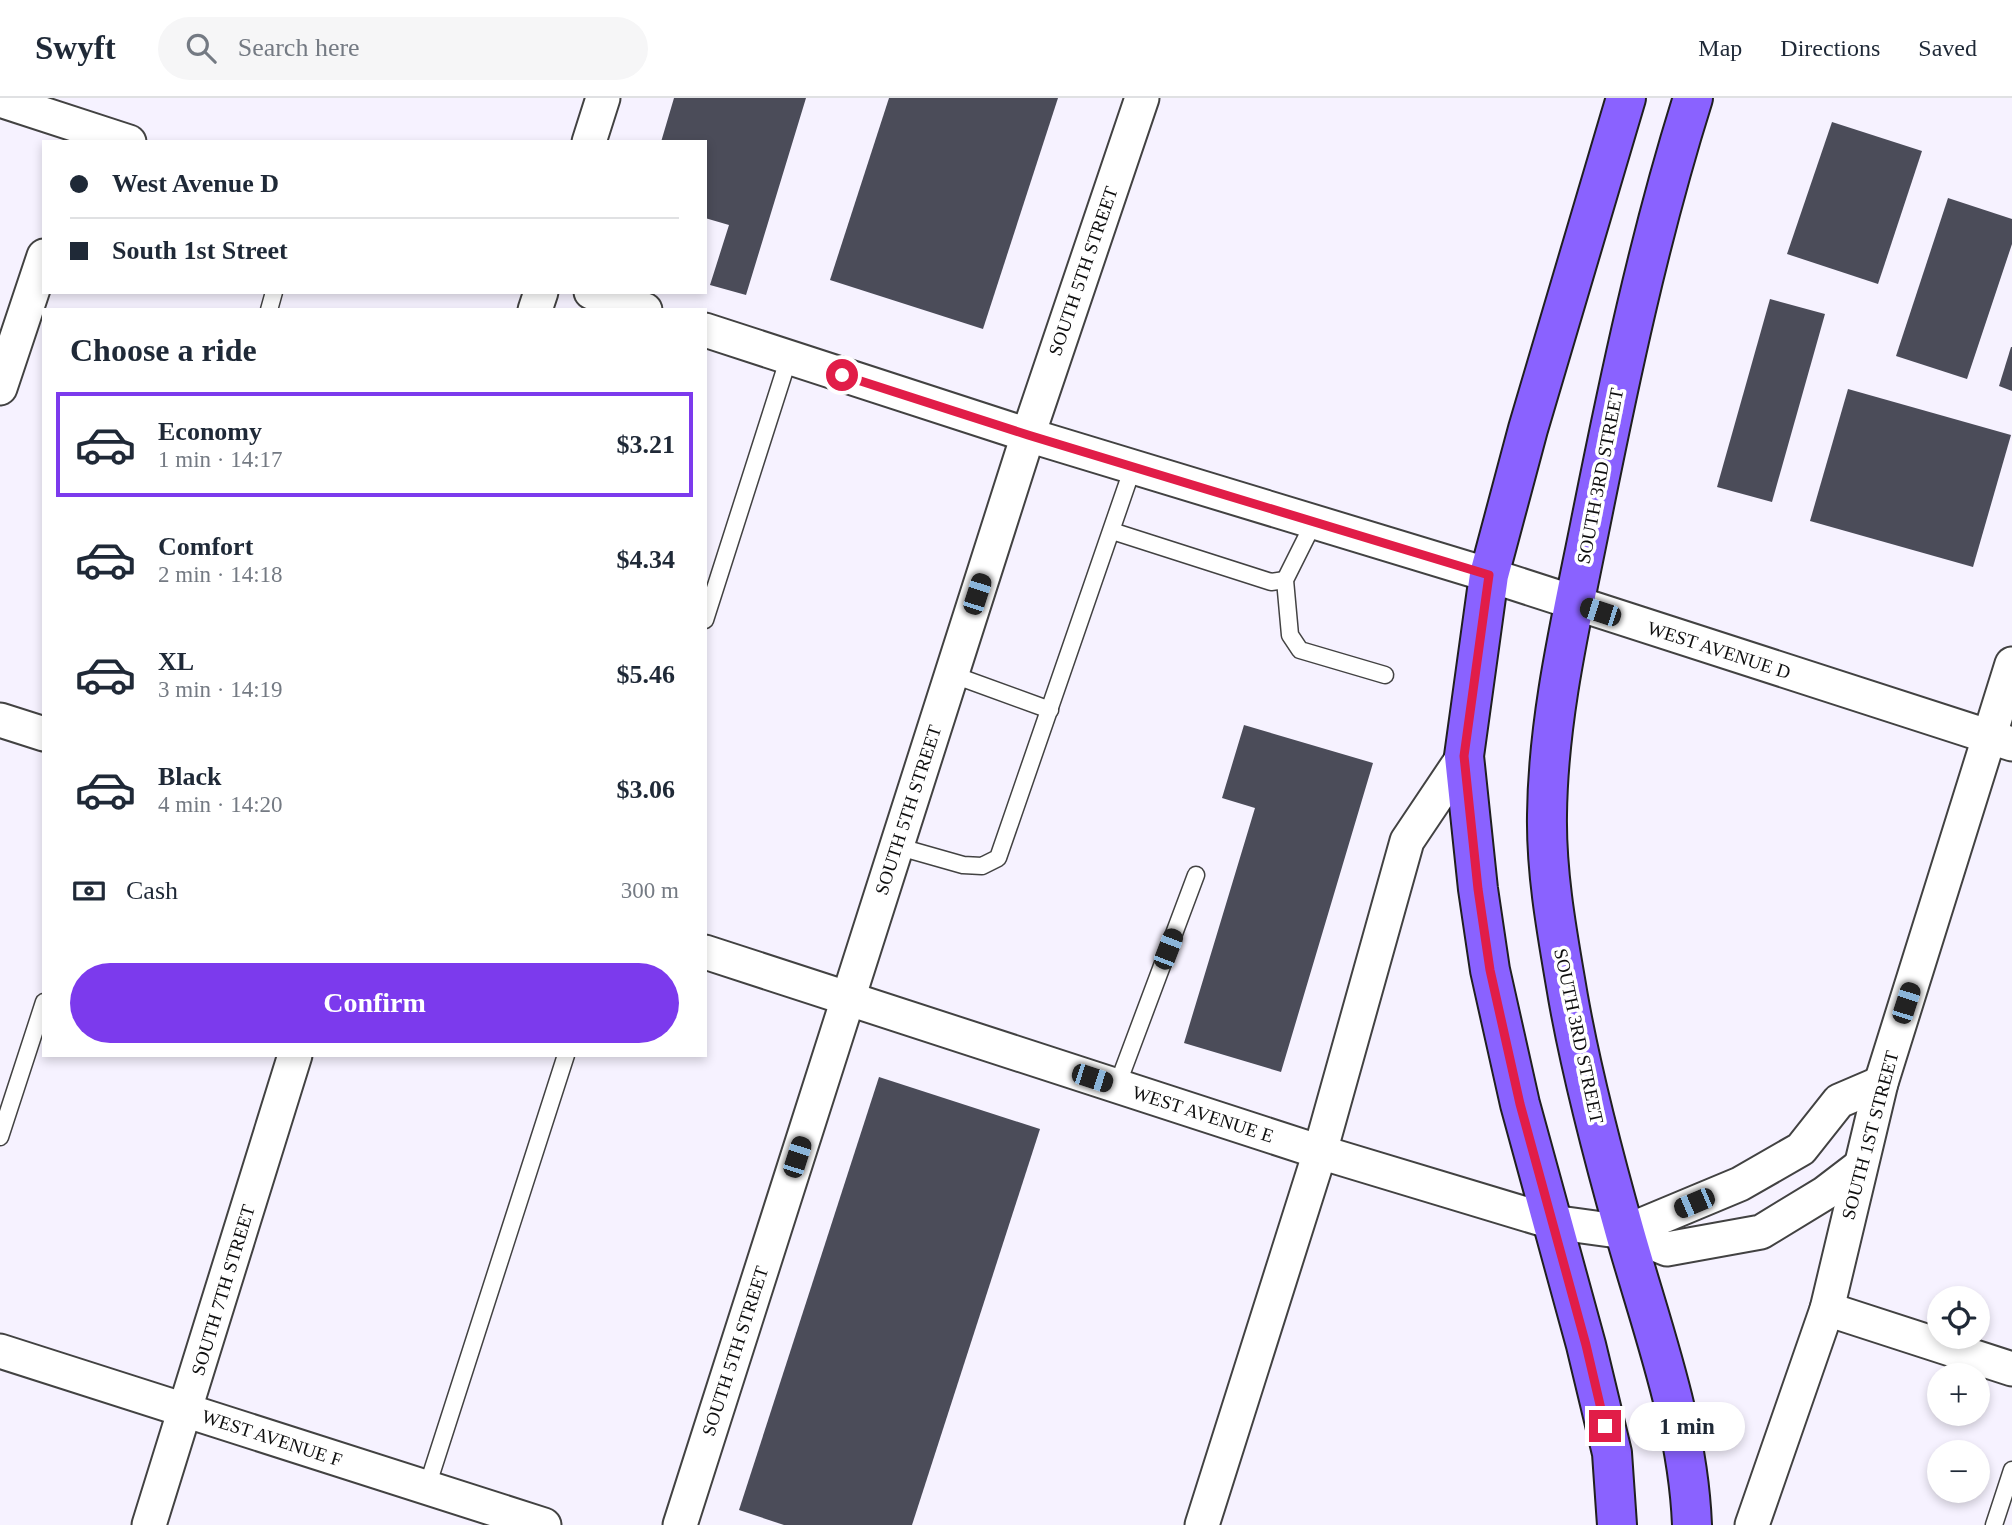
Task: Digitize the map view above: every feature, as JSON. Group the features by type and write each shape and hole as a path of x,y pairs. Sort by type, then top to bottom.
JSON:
{"main road":[{"path":"1617,1525 1612,1452 1520,1104 1490,970 1478,889 1464,756 1489,575 1528,429 1626,98"},
{"name":"SOUTH 3RD STREET","path":"1625,1232 1589,1094 1569,999 1551,886 1547,820 1549,755 1574,604 1621,371 1667,181 1693,98"},
{"path":"1625,1232 1662,1352 1679,1427 1692,1525"}],"street":[{"path":"590,140 603,98"},
{"name":"SOUTH 5TH STREET","path":"680,1525 1028,435 1142,98"},
{"path":"0,100 84,135 116,140"},
{"path":"0,388 42,262"},
{"path":"598,294 639,308"},
{"name":"WEST AVENUE D","path":"707,331 1028,435 1489,575 2000,741"},
{"name":"SOUTH 1ST STREET","path":"1752,1525 1827,1309 1881,1083 2000,741 2012,664"},
{"path":"0,720 42,733"},
{"path":"1202,1525 1320,1152 1407,841 1464,756"},
{"name":"WEST AVENUE E","path":"707,953 1320,1152 1552,1222 1625,1232 1668,1249 1760,1232 1825,1193 1859,1167"},
{"name":"SOUTH 7TH STREET","path":"149,1525 294,1057"},
{"path":"1625,1232 1740,1184 1801,1149 1839,1101 1881,1083"},
{"path":"1827,1309 2012,1369"},
{"name":"WEST AVENUE F","path":"0,1351 544,1525"}],"lane":[{"path":"707,614 789,357"},
{"path":"896,846 963,865 982,866 998,858 1133,467"},
{"path":"1314,522 1285,580 1290,635 1300,650 1385,675"},
{"path":"1112,531 1271,582 1285,580"},
{"path":"951,674 1050,710"},
{"path":"1117,1086 1196,876"},
{"path":"0,1137 42,1008"},
{"path":"427,1488 565,1057"},
{"path":"1994,1525 2012,1470"}],"building":[{"path":"674,98 806,98 746,295 710,285 729,225 707,219 707,140 662,140"},
{"path":"889,98 1058,98 983,329 830,280"},
{"path":"1832,122 1922,151 1878,284 1787,254"},
{"path":"1948,198 2012,219 2012,244 1967,379 1896,356"},
{"path":"1770,299 1825,314 1772,502 1717,487"},
{"path":"2012,347 2012,391 1999,386"},
{"path":"1848,389 2011,435 1973,567 1810,521"},
{"path":"1244,725 1373,763 1281,1072 1184,1043 1255,808 1222,798"},
{"path":"879,1077 1040,1129 912,1525 784,1525 739,1510"}],"route":[{"path":"842,375 1028,435 1489,575 1464,756 1478,889 1490,970 1520,1104 1586,1345 1605,1426"}]}
